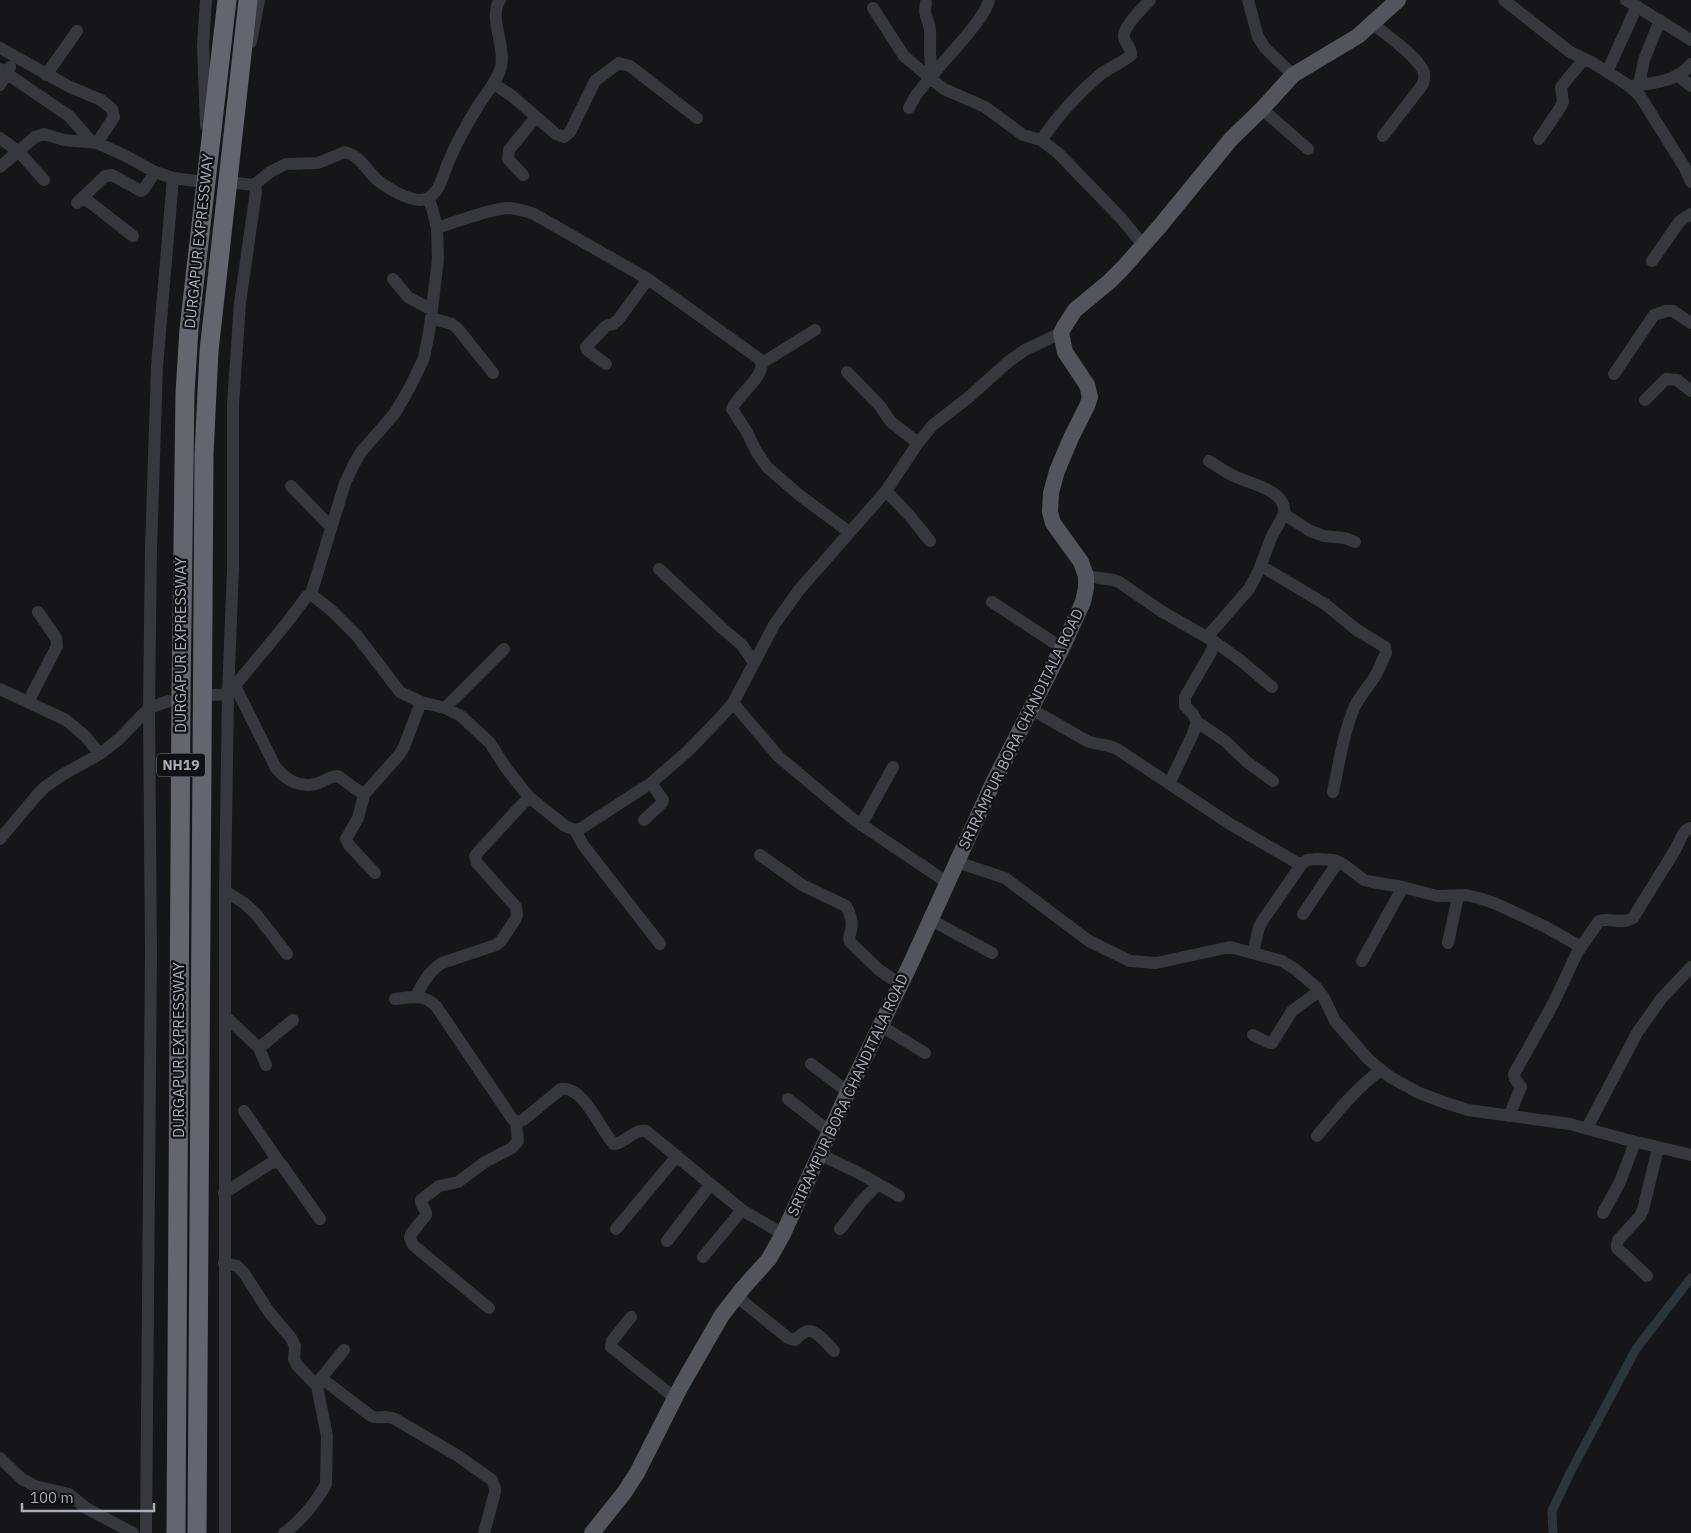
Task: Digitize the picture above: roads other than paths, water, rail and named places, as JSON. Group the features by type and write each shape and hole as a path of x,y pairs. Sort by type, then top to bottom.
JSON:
{"highway":[{"name":"DURGAPUR EXPRESSWAY","path":"176,1533 183,463 188,329 226,0"},
{"name":"DURGAPUR EXPRESSWAY","path":"196,1533 204,454 209,351 248,0"}],"main road":[{"path":"1086,576 1081,562 1052,523 1050,512 1051,493 1057,471 1071,438 1088,406 1090,396 1087,384 1065,352 1061,333 1075,310 1110,281 1143,245 1231,139 1293,75 1358,36 1398,0"},
{"name":"SRIRAMPUR BORA CHANDITALA ROAD","path":"592,1533 624,1493 637,1473 675,1398 712,1332 736,1296 769,1259 783,1234 829,1131 901,984 992,785 1062,648 1083,602 1086,576"}],"street":[{"path":"206,0 203,46 208,157"},
{"path":"235,117 259,0"},
{"path":"228,182 254,185 270,172 286,164 318,163 345,152 357,158 376,179 386,186 406,197 421,200 428,198 439,187 464,130 494,84 501,68 502,57 495,15 500,0"},
{"path":"909,108 921,88 975,23 988,5 988,0"},
{"path":"1041,140 1089,84 1130,56 1131,50 1125,40 1125,31 1150,0"},
{"path":"1248,0 1258,37 1265,48 1293,75"},
{"path":"1504,0 1570,52 1634,85 1655,83 1677,75 1686,70 1691,64"},
{"path":"1626,0 1691,40"},
{"path":"926,3 924,15 929,27 929,54 932,76"},
{"path":"1607,72 1637,6"},
{"path":"874,8 904,56 932,76 944,89 985,107 1023,134 1041,140 1064,158 1121,218 1143,245"},
{"path":"1634,85 1660,20"},
{"path":"1372,24 1406,51 1421,66 1425,78 1423,84 1383,136"},
{"path":"46,75 77,31"},
{"path":"0,48 46,75 100,100 114,112 114,117 94,142"},
{"path":"0,85 3,71 16,58"},
{"path":"1539,138 1560,108 1562,102 1561,86 1584,58"},
{"path":"494,84 512,96 560,136 567,135 595,81 616,65 623,63 630,66 697,118"},
{"path":"3,71 69,116 94,142"},
{"path":"1677,75 1691,86"},
{"path":"1634,85 1685,168 1691,182"},
{"path":"1262,109 1308,149"},
{"path":"522,175 508,160 507,155 536,117"},
{"path":"0,167 36,137 44,134 64,140 94,142 124,155 155,172 173,178 205,182"},
{"path":"0,138 19,152 44,180"},
{"path":"133,236 80,200 107,174 142,191 155,172"},
{"path":"146,1533 151,955 149,708 152,469 156,385 173,178"},
{"path":"225,1533 225,891 232,690 232,404 240,303 256,191 254,185"},
{"path":"212,695 232,690 307,596 311,594 345,483 354,464 361,452 395,413 417,373 427,346 438,259 436,228 428,198"},
{"path":"436,228 508,208 534,214 648,279 709,322 758,358 762,363 755,379 732,409 748,432 756,451 767,466 806,500 850,532"},
{"path":"1652,260 1680,221 1691,214"},
{"path":"393,279 408,297 458,329 493,373"},
{"path":"606,364 587,350 586,347 606,326 618,320 648,279"},
{"path":"1614,374 1654,315 1673,311 1691,323"},
{"path":"762,363 815,330"},
{"path":"575,830 585,827 651,783 698,741 733,703 774,625 799,590 886,491 925,434 941,418 969,397 1008,362 1025,350 1061,333"},
{"path":"847,372 880,406 891,422 918,443"},
{"path":"1645,400 1666,379 1677,380 1691,391"},
{"path":"1209,461 1234,477 1268,490 1284,503 1285,508 1249,590 1211,640 1184,701 1185,706 1193,714 1197,722 1225,741 1247,762 1273,781"},
{"path":"291,486 331,527"},
{"path":"886,491 910,515 930,541"},
{"path":"1284,514 1310,531 1324,536 1345,538 1355,542"},
{"path":"1261,566 1325,604 1357,630 1387,649 1374,678 1352,714 1341,745 1340,760 1333,792"},
{"path":"659,569 742,645 754,663"},
{"path":"1086,576 1118,582 1211,640 1240,660 1272,687"},
{"path":"311,594 331,610 358,637 400,692 421,702 445,708 461,716 484,736 529,797 565,826 575,830 589,852 660,944"},
{"path":"992,602 1062,648"},
{"path":"28,702 57,646 56,638 38,612"},
{"path":"445,708 504,649"},
{"path":"0,689 72,724 100,754"},
{"path":"232,690 276,768 285,778 296,784 311,784 338,776 364,796"},
{"path":"4,835 36,795 45,787 62,775 100,754 119,739 149,708 169,701"},
{"path":"375,873 349,845 346,839 360,814 364,796 401,751 408,738 421,702"},
{"path":"733,703 779,757 861,825 948,883"},
{"path":"1030,709 1093,744 1110,746 1117,749 1230,824 1301,865"},
{"path":"1169,784 1197,722"},
{"path":"861,825 893,767"},
{"path":"644,820 663,800 651,783"},
{"path":"416,996 434,968 442,963 496,945 508,932 517,915 516,907 477,863 476,856 529,797"},
{"path":"0,819 4,835"},
{"path":"1509,1116 1521,1087 1514,1074 1554,1004 1581,947 1599,921 1626,921 1633,918 1683,834 1691,828"},
{"path":"760,855 802,885 846,906 849,911 852,927 848,937 850,942 878,969 901,984"},
{"path":"1253,953 1263,920 1301,865 1307,860 1317,859 1338,862 1364,880 1404,887 1437,896 1479,898 1544,926 1581,947"},
{"path":"957,862 1005,878 1089,941 1130,961 1156,963 1230,947 1282,960 1306,978 1319,991 1335,1021 1368,1058 1390,1077 1419,1093 1468,1110 1570,1124 1691,1155"},
{"path":"1304,914 1338,862"},
{"path":"1362,961 1404,887"},
{"path":"225,891 244,903 256,914 287,954"},
{"path":"1448,944 1458,896"},
{"path":"931,920 992,953"},
{"path":"1587,1128 1637,1033 1661,999 1691,967"},
{"path":"1252,1035 1272,1043 1292,1011 1319,991"},
{"path":"395,999 416,996 430,1000 436,1006 508,1115 516,1122 518,1141 512,1148 485,1162 458,1182 439,1186 420,1200 426,1210 426,1215 410,1238 413,1245 489,1308"},
{"path":"225,1016 259,1048 266,1065"},
{"path":"259,1048 293,1020"},
{"path":"881,1026 925,1053"},
{"path":"811,1064 848,1092"},
{"path":"1317,1136 1346,1100 1363,1083 1381,1070"},
{"path":"516,1122 523,1120 561,1090 565,1089 572,1092 588,1106 614,1144 619,1144 642,1130 650,1134 742,1210 783,1234"},
{"path":"788,1100 829,1131"},
{"path":"244,1111 320,1219"},
{"path":"1603,1213 1620,1182 1635,1142"},
{"path":"1647,1276 1616,1244 1643,1210 1658,1148"},
{"path":"819,1154 899,1196"},
{"path":"616,1229 676,1156"},
{"path":"224,1193 271,1163 279,1162"},
{"path":"840,1229 851,1213 878,1184"},
{"path":"667,1241 710,1185"},
{"path":"703,1257 742,1210"},
{"path":"224,1263 237,1266 244,1272 269,1312 291,1338 294,1346 295,1362 319,1382 371,1416 377,1418 389,1416 458,1456 492,1480 495,1492 484,1533"},
{"path":"736,1296 788,1338 795,1340 805,1332 810,1331 815,1333 834,1351"},
{"path":"631,1317 612,1341 611,1347 675,1398"},
{"path":"284,1533 298,1521 326,1484 327,1436 319,1382 344,1350"},
{"path":"0,1458 22,1479 35,1486 69,1494 86,1508 133,1533"}],"waterway":[{"path":"1553,1533 1552,1511 1571,1471 1636,1349 1691,1278"}]}
